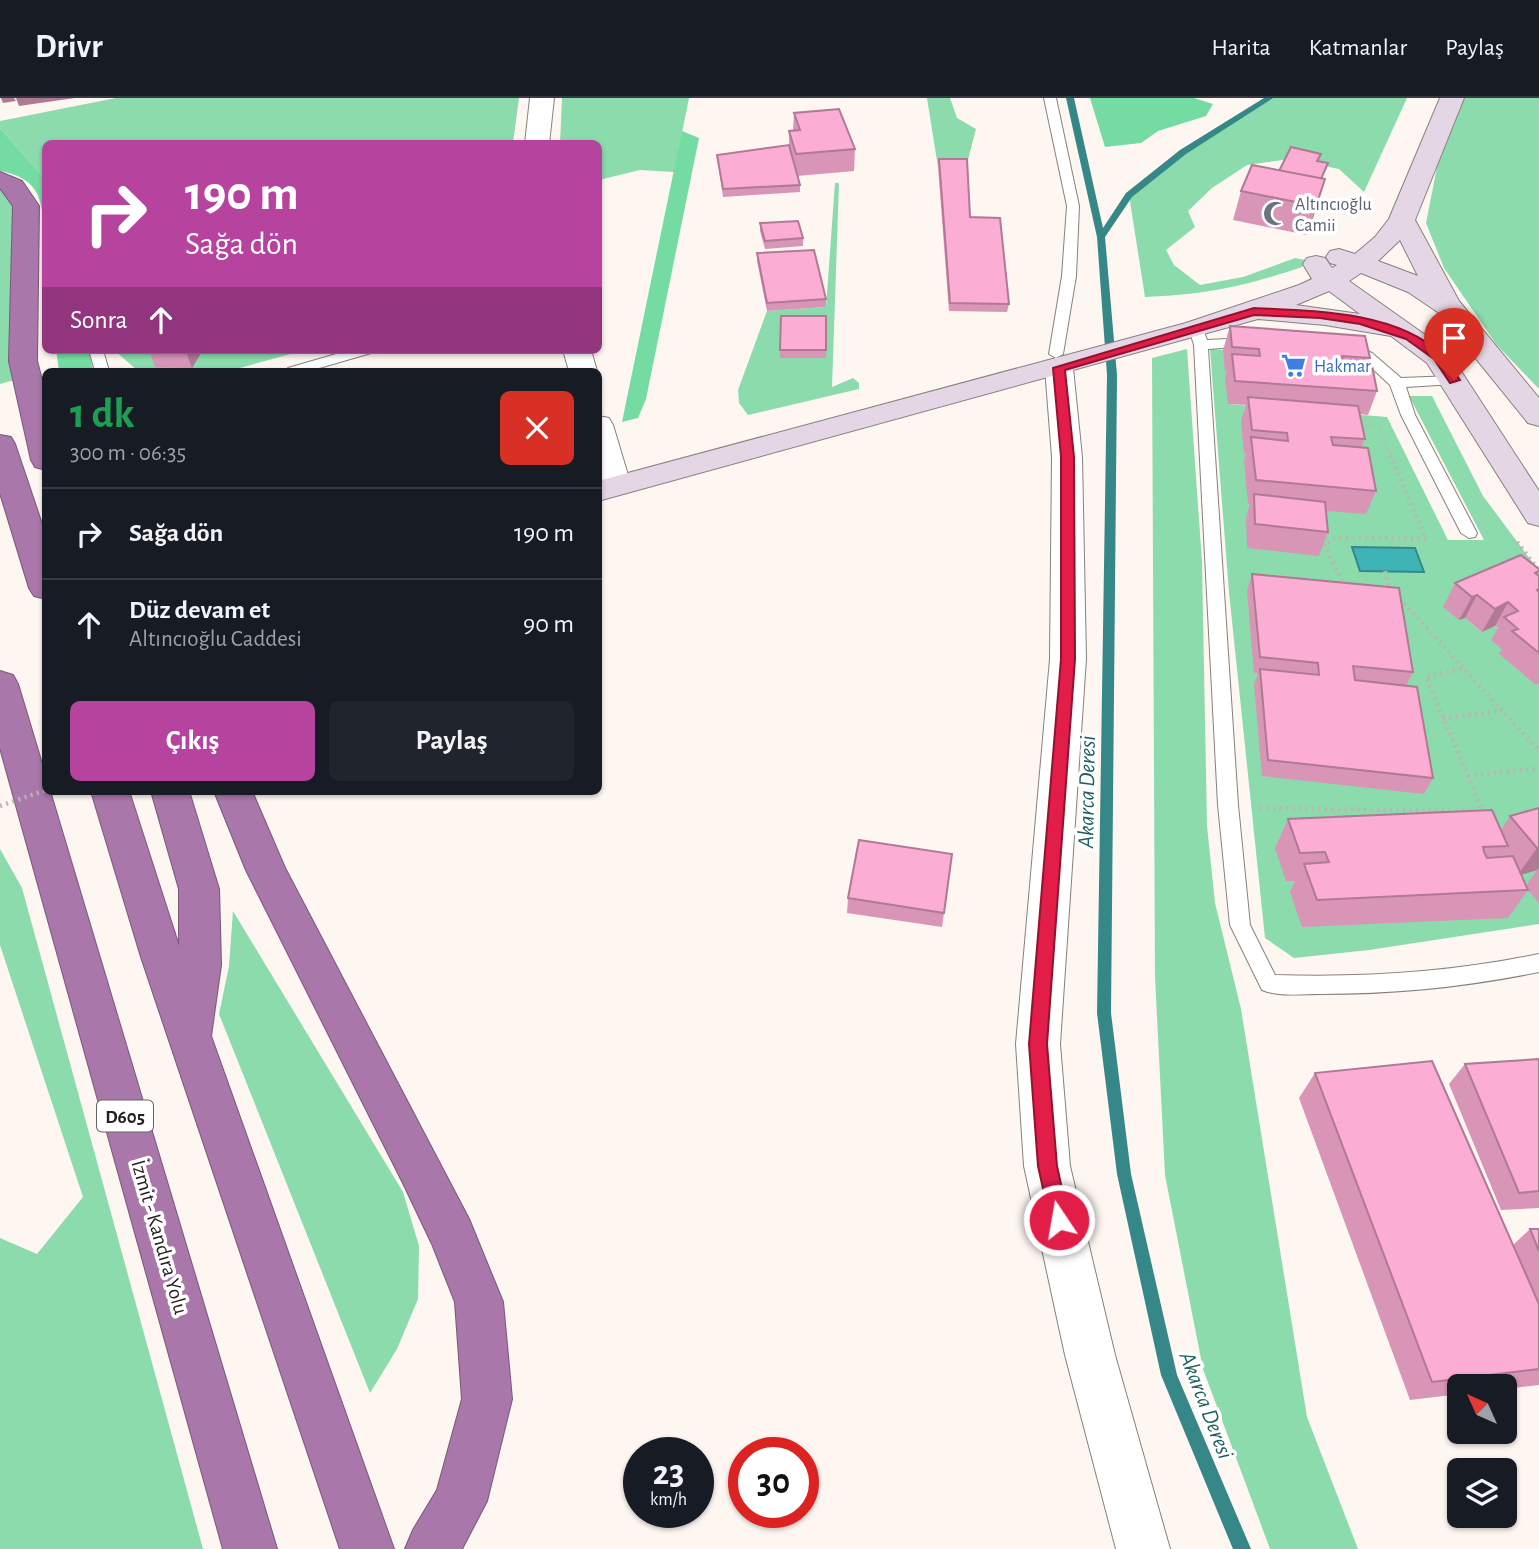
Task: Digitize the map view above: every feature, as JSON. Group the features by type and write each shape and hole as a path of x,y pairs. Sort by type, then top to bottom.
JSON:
{"highway":[{"path":"6,181 23,181 38,203 38,281 42,329"},
{"path":"6,181 26,215 23,361 42,443"},
{"path":"0,444 42,575"},
{"name":"İzmit - Kandıra Yolu","path":"0,684 250,1549"},
{"path":"0,792 44,836"},
{"path":"111,795 162,957 367,1549"},
{"path":"171,795 199,889 200,965 191,1039"},
{"path":"235,795 266,870 456,1246 480,1302 487,1399 461,1501 432,1549"}],"main road":[{"path":"1387,193 1431,98"},
{"path":"1359,262 1386,241 1389,218 1452,98"},
{"path":"603,482 1254,311 1325,266 1359,234 1389,218"},
{"path":"1389,218 1425,267 1449,307 1539,417"},
{"path":"1191,328 1264,288 1325,266 1359,262 1404,280 1449,307"},
{"path":"1325,266 1363,303 1438,357 1539,516"},
{"path":"1363,303 1365,295 1373,286 1385,281 1404,280"},
{"path":"1254,311 1320,314 1410,337"}],"street":[{"path":"537,140 542,98"},
{"path":"1057,361 1067,457 1068,659 1039,1057 1047,1166 1090,1355 1143,1549"}],"lane":[{"path":"1050,98 1073,206 1069,276 1057,361"},
{"path":"1261,341 1191,328 1228,806 1240,925 1269,984 1329,987 1387,983 1509,970 1539,963"},
{"path":"1335,343 1367,356 1397,383 1408,415 1469,533"},
{"path":"303,368 352,354"},
{"path":"1397,383 1454,380"}],"path":[{"path":"1347,590 1340,582 1324,544 1338,537 1426,539 1378,426 1376,415"},
{"path":"1352,424 1378,426"},
{"path":"1385,571 1392,602 1404,603 1539,751"},
{"path":"1251,808 1483,811 1426,677 1464,668"},
{"path":"1443,718 1503,710"},
{"path":"1468,776 1539,768"},
{"path":"0,806 42,791"},
{"path":"1469,811 1475,822"}],"green space":[{"path":"116,98 519,98 513,140 42,140 42,176 0,128 0,121"},
{"path":"562,98 689,98 674,172 640,170 602,179 602,140 560,140"},
{"path":"927,98 950,98 957,118 976,129 966,167 938,167"},
{"path":"1090,98 1194,98 1213,104 1206,116 1158,131 1141,143 1105,147"},
{"path":"1269,98 1407,98 1364,192 1339,169 1290,159 1247,165 1212,188 1188,211 1195,227 1166,250 1174,265 1200,285 1243,277 1295,258 1306,260 1302,267 1225,288 1145,297 1129,195 1183,152"},
{"path":"1463,98 1539,98 1539,389 1496,344 1444,268 1426,223 1438,162"},
{"path":"0,128 42,176 42,213 36,191 28,182 0,171"},
{"path":"682,131 699,138 646,399 638,418 622,422"},
{"path":"835,183 839,183 832,387 853,378 859,383 859,389 748,415 739,403 738,390 767,311 826,307"},
{"path":"0,187 15,200 18,379 0,384"},
{"path":"1187,349 1202,562 1207,826 1215,903 1241,1009 1307,1417 1358,1549 1270,1549 1203,1369 1165,1175 1155,977 1152,358"},
{"path":"1210,349 1223,350 1252,372 1228,404 1387,417 1448,540 1484,540 1409,396 1432,396 1483,496 1539,571 1539,588 1459,620 1465,618 1482,632 1495,626 1505,634 1505,652 1536,685 1539,684 1539,924 1369,950 1294,958 1265,938 1229,592"},
{"path":"57,354 90,354 92,368 59,368"},
{"path":"119,354 291,354 240,368 135,368"},
{"path":"0,849 22,888 203,1549 0,1549 0,1238 37,1254 83,1197 0,945"},
{"path":"233,911 403,1192 419,1246 418,1299 397,1349 370,1393 219,1014 229,966"}],"water":[{"path":"1352,547 1415,548 1424,572 1360,571"}],"building":[{"path":"839,109 855,149 796,154 789,131 800,130 794,113"},
{"path":"789,145 800,185 723,189 717,155"},
{"path":"1291,147 1321,154 1317,161 1328,163 1321,179 1279,171"},
{"path":"939,159 967,159 970,217 1000,218 1009,304 950,303"},
{"path":"1252,165 1325,179 1316,206 1241,191"},
{"path":"798,221 803,238 765,241 760,223"},
{"path":"814,250 826,299 767,303 757,253"},
{"path":"781,316 826,316 826,350 780,350"},
{"path":"1230,326 1365,336 1370,358 1342,356 1343,363 1372,365 1377,391 1235,381 1232,354 1260,356 1259,349 1232,347"},
{"path":"1248,397 1358,406 1365,439 1331,437 1333,445 1368,448 1376,491 1256,480 1251,437 1288,441 1287,433 1252,430"},
{"path":"1254,494 1325,502 1328,532 1255,524"},
{"path":"1521,555 1539,569 1535,573 1539,576 1539,653 1512,631 1518,629 1504,617 1518,611 1508,602 1495,609 1477,595 1472,597 1455,583"},
{"path":"1252,574 1399,588 1413,672 1353,666 1355,680 1417,687 1433,778 1268,760 1260,669 1319,675 1318,663 1260,657"},
{"path":"1539,808 1539,848 1537,848 1510,816"},
{"path":"1492,810 1508,846 1483,847 1484,852 1487,858 1513,856 1528,890 1317,900 1304,864 1329,862 1325,852 1300,853 1288,819"},
{"path":"859,840 952,854 944,913 848,898"},
{"path":"1539,1059 1539,1191 1519,1193 1465,1064"},
{"path":"1432,1061 1539,1304 1539,1369 1498,1374 1447,1374 1447,1380 1432,1382 1315,1073"},
{"path":"1530,1229 1539,1229 1539,1251"}],"waterway":[{"path":"1070,98 1101,237"},
{"name":"Akarca Deresi","path":"1101,237 1129,195 1183,152 1269,98"},
{"name":"Akarca Deresi","path":"1101,237 1112,375 1104,1013 1124,1174 1169,1375 1242,1549"}],"place":[{"name":"Altıncıoğlu Camii","path":"1275,214"},
{"name":"Hakmar","path":"1294,366"}],"route":[{"path":"1059,1220 1047,1166 1038,1044 1068,659 1067,457 1059,368 1254,311 1320,314 1362,321 1410,337 1438,357 1454,380"}]}
